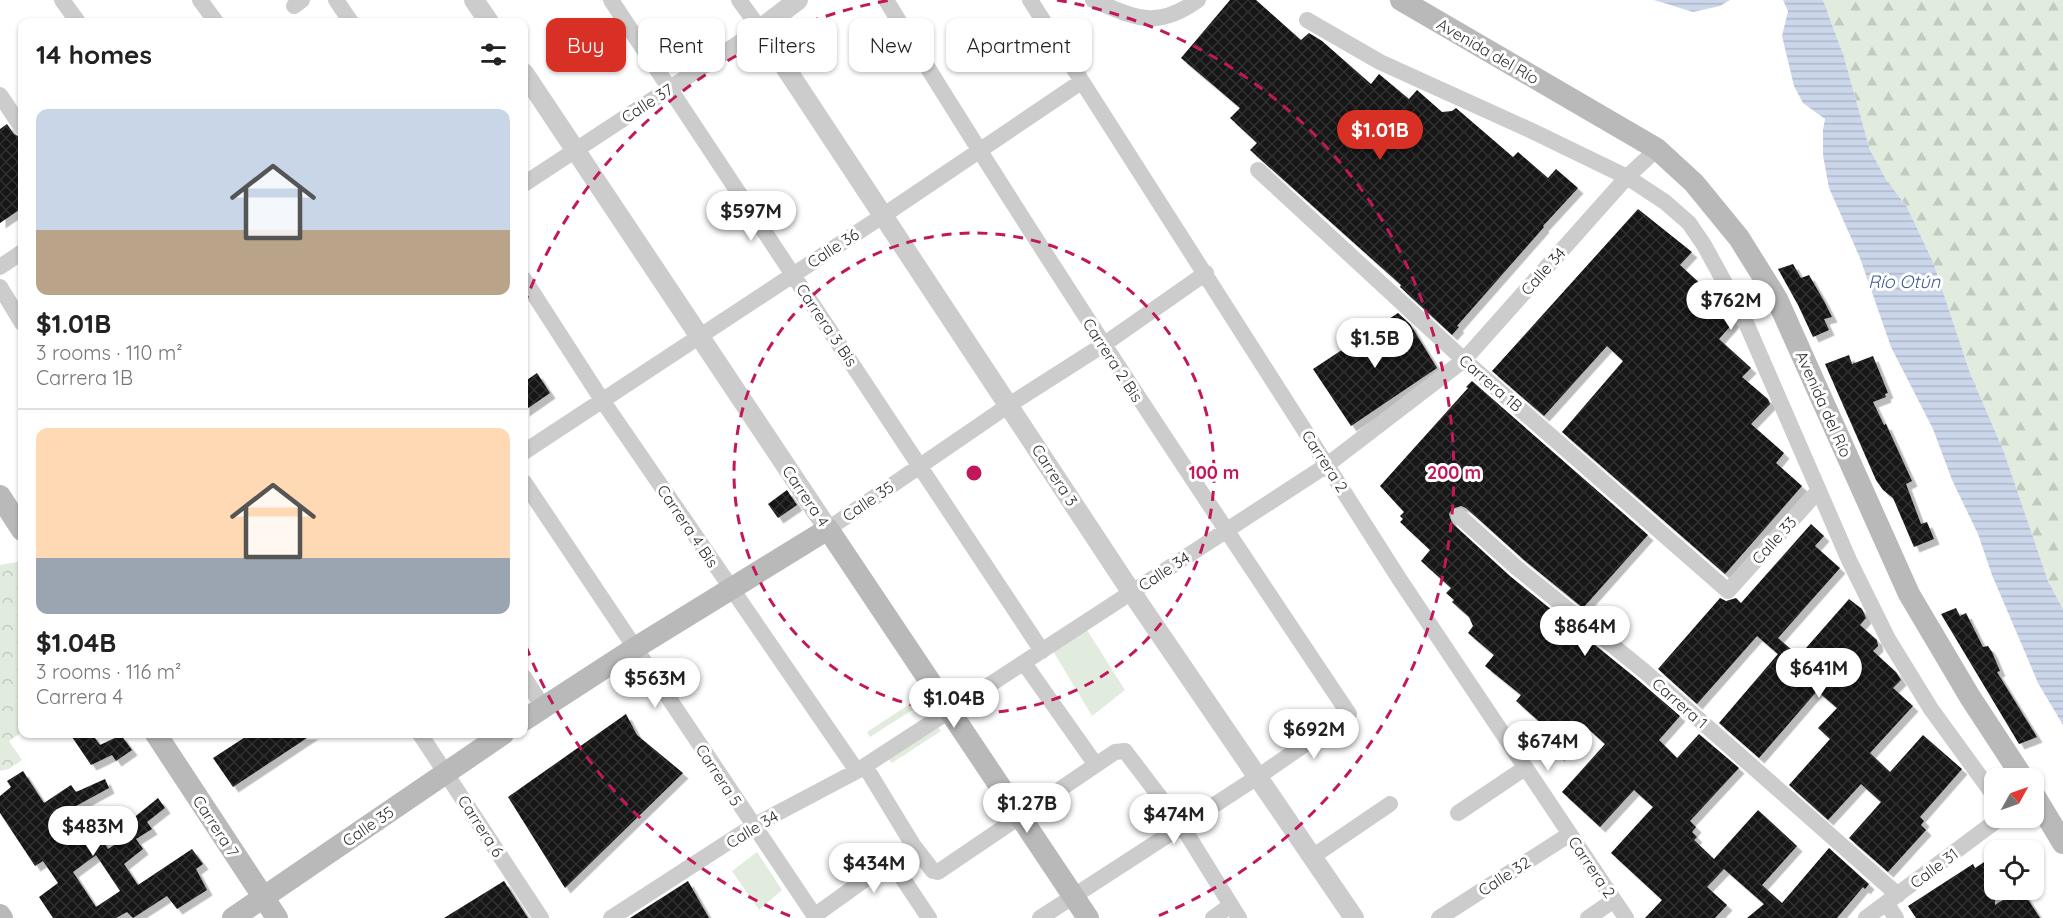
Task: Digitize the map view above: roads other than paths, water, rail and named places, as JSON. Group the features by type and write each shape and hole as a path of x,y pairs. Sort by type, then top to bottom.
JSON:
{"main road":[{"name":"Avenida del Río","path":"1401,0 1657,149 1694,183 1724,220 1777,299 1910,594 1970,697 2016,768"},
{"path":"0,496 18,518"},
{"name":"Calle 35","path":"528,717 828,529"},
{"name":"Carrera 4","path":"828,529 1088,918"},
{"name":"Carrera 7","path":"159,738 277,918"},
{"name":"Calle 35","path":"233,918 497,738"},
{"path":"2044,812 2063,843"}],"street":[{"path":"62,0 75,18"},
{"path":"200,0 213,18"},
{"path":"336,0 348,18"},
{"path":"474,0 486,18"},
{"name":"Carrera 3 Bis","path":"611,0 1042,651"},
{"path":"739,0 752,18"},
{"name":"Calle 37","path":"774,18 798,0"},
{"name":"Carrera 2 Bis","path":"886,0 978,151 1103,345 1349,714 1259,776"},
{"name":"Carrera 2","path":"1030,0 1400,580 1626,918"},
{"path":"1093,0 1136,18 1161,19 1185,9 1198,0"},
{"path":"1307,20 1380,63 1509,120 1627,177 1689,223 1704,245 1743,316 1850,560 1888,639 1931,709 1984,782"},
{"name":"Calle 37","path":"528,181 737,44"},
{"name":"Carrera 3","path":"789,72 1132,593 1259,776 1349,916"},
{"name":"Carrera 4","path":"528,79 828,529"},
{"name":"Calle 36","path":"528,449 1081,82"},
{"path":"0,95 18,123"},
{"name":"Calle 34","path":"611,918 753,826 861,768 1327,465 1464,360 1627,177 1657,149"},
{"name":"Carrera 1B","path":"1258,170 1464,360 1728,591"},
{"path":"0,267 18,255"},
{"name":"Calle 35","path":"828,529 1009,405 1103,345 1206,273"},
{"name":"Carrera 4 Bis","path":"528,285 602,400 731,589 861,768"},
{"path":"0,287 18,316"},
{"name":"Carrera 5","path":"528,488 815,917"},
{"name":"Calle 33","path":"1728,591 1820,490"},
{"name":"Carrera 1","path":"1459,516 1517,568 1644,671 1893,899 1896,918"},
{"path":"1024,663 1096,765"},
{"path":"528,683 543,707"},
{"name":"Carrera 6","path":"423,738 541,918"},
{"path":"861,768 913,845 933,871 938,872 1115,752 1122,751 1129,755 1182,825 1235,911 1213,918"},
{"path":"1458,813 1525,768"},
{"path":"1040,918 1259,776"},
{"path":"1312,857 1390,804"},
{"name":"Calle 31","path":"1866,918 1987,828"},
{"name":"Calle 32","path":"1439,918 1570,834"},
{"path":"815,917 913,845"},
{"path":"891,861 929,918"},
{"path":"1588,918 1614,900"}],"water":[{"path":"1654,0 1730,0 1720,6 1693,12"},
{"name":"Río Otún","path":"1783,0 1823,0 1844,57 1870,150 1887,181 1907,207 1933,262 1970,373 2004,452 2048,581 2063,609 2063,725 2038,683 1992,575 1978,534 1952,480 1933,429 1891,347 1860,258 1829,188 1823,155 1825,119 1803,103 1794,86 1782,36 1788,11"}]}
